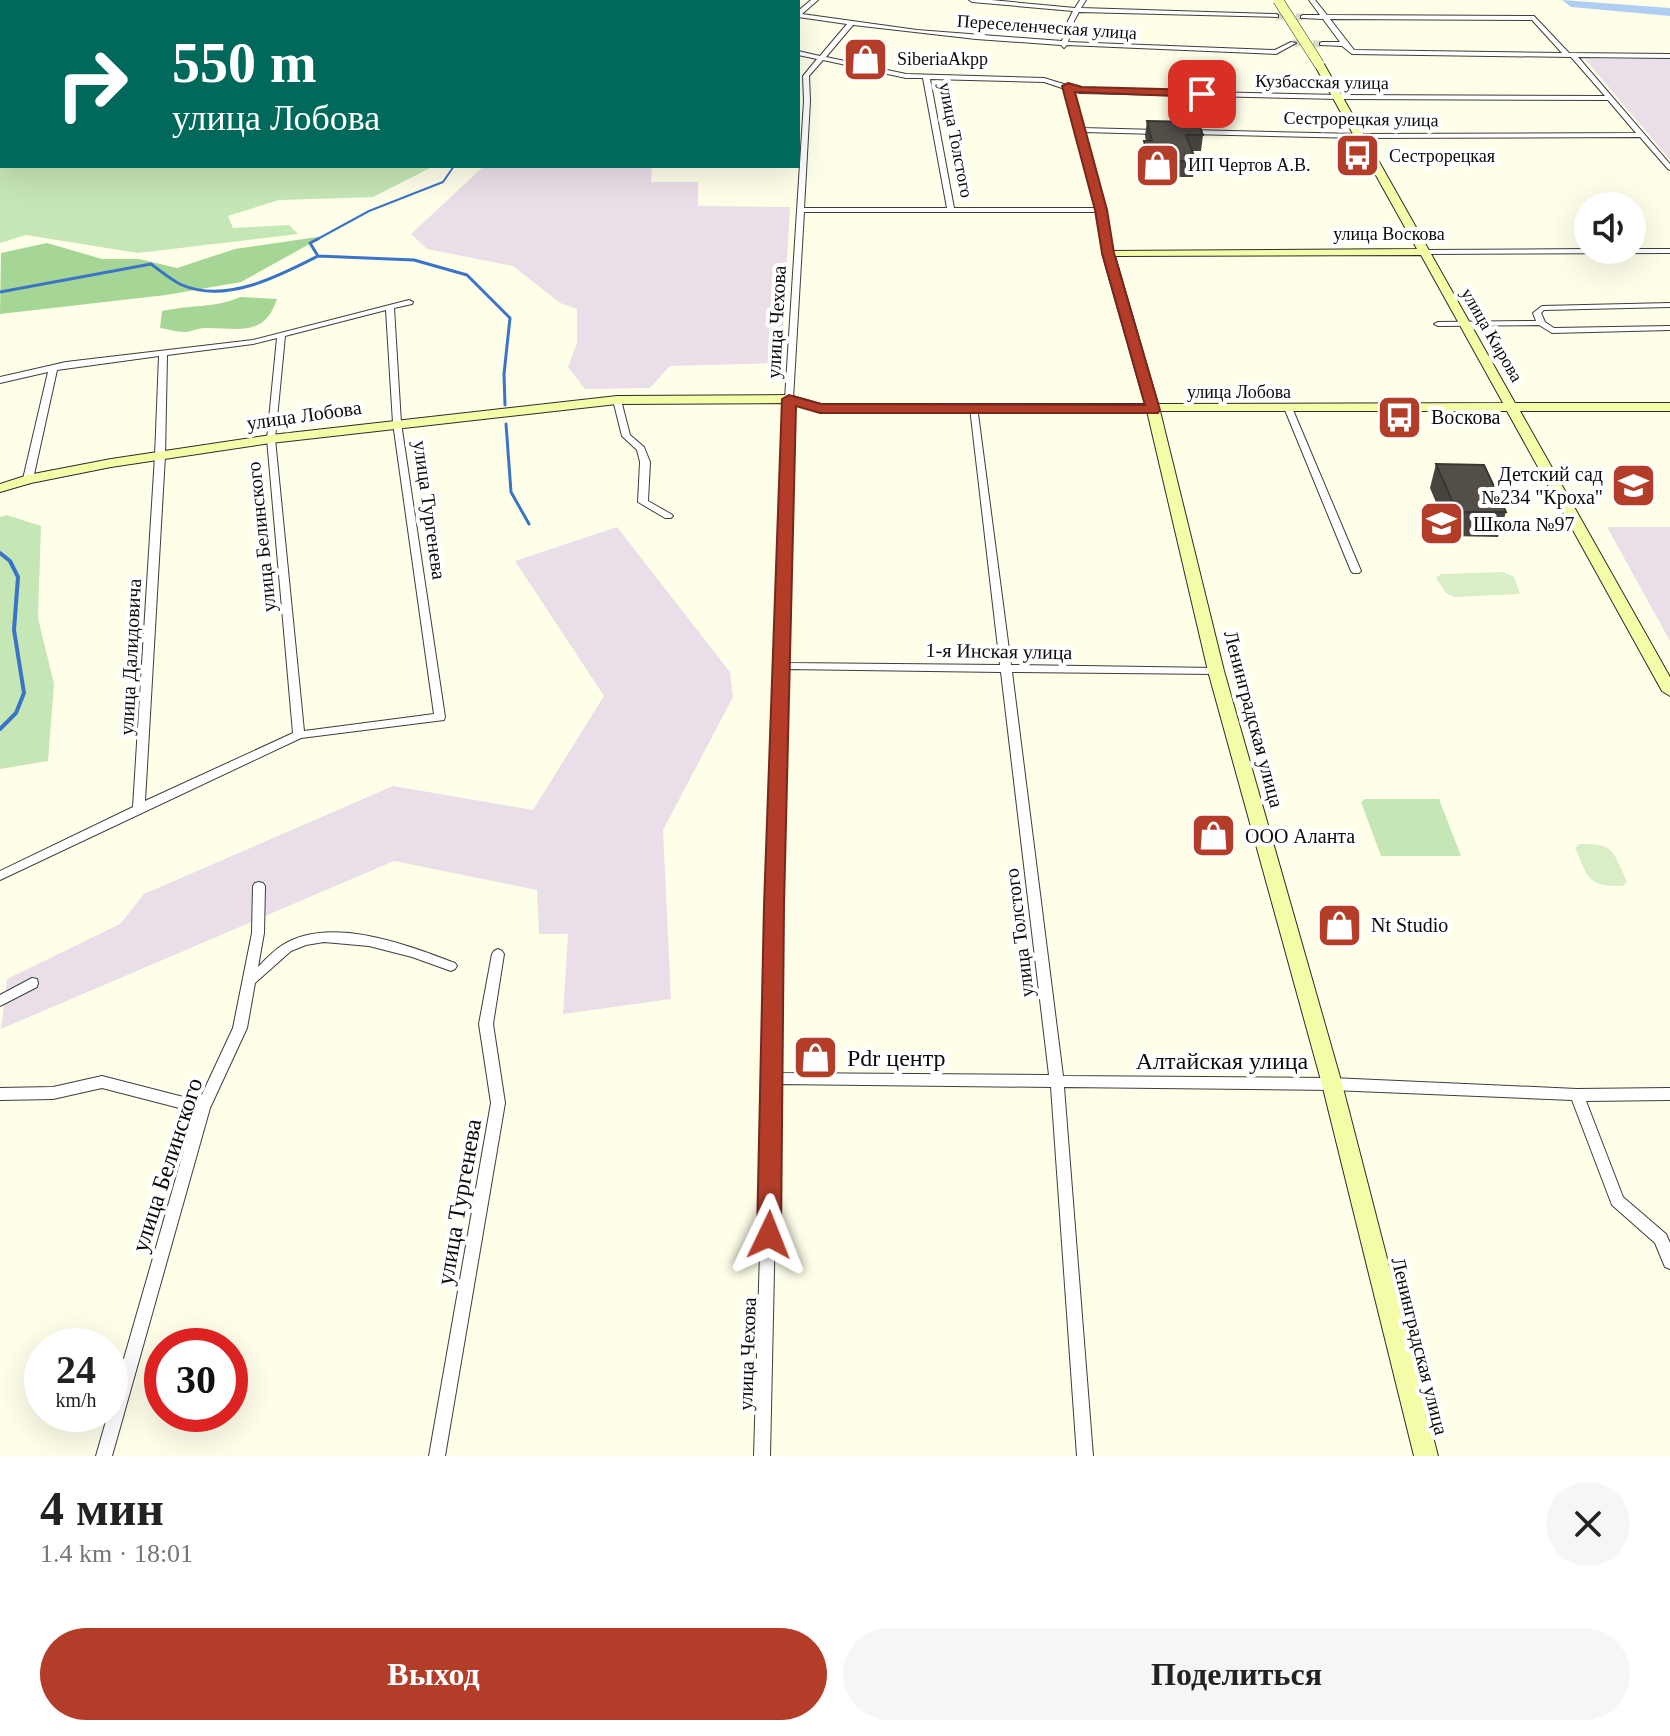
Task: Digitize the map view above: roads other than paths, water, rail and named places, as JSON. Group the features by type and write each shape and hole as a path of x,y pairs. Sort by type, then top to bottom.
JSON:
{"street":[{"path":"800,13 815,0"},
{"path":"972,0 1077,10 1276,16"},
{"path":"1064,46 1083,0"},
{"name":"улица Кирова","path":"1278,0 1339,97 1670,691"},
{"path":"1312,0 1322,17 1340,34 1352,52 1670,56"},
{"name":"Переселенческая улица","path":"800,15 851,24 1064,46 1276,52 1293,43"},
{"path":"1303,17 1534,18 1670,168"},
{"name":"улица Чехова","path":"762,1456 789,399 806,76 851,24"},
{"path":"1322,44 1344,44"},
{"name":"Кузбасская улица","path":"800,53 875,71 1044,80 1080,91 1339,97 1609,98"},
{"name":"улица Толстого","path":"926,76 951,210"},
{"name":"Ленинградская улица","path":"1068,86 1101,210 1108,253 1153,410 1216,671 1332,1084 1426,1456"},
{"path":"1079,130 1164,132"},
{"name":"Сестрорецкая улица","path":"1180,132 1360,136 1642,135"},
{"path":"800,210 1101,210"},
{"name":"улица Воскова","path":"1108,253 1670,251"},
{"path":"0,380 53,368 253,342 409,302"},
{"path":"1670,305 1542,308 1537,313 1541,323 1552,331 1670,328"},
{"name":"улица Тургенева","path":"299,735 440,717 397,423 390,307"},
{"path":"1438,324 1541,323"},
{"name":"улица Белинского","path":"281,335 271,439 299,735"},
{"name":"улица Далидовича","path":"139,809 160,456 163,353"},
{"path":"28,479 53,368"},
{"name":"улица Лобова","path":"0,488 28,479 271,439 617,400 789,399 820,408 1289,410 1670,407"},
{"path":"617,400 626,436 641,449 645,462 643,502 668,516"},
{"name":"улица Толстого","path":"974,408 1057,1083 1085,1456"},
{"path":"1289,410 1356,571"},
{"name":"1-я Инская улица","path":"782,666 1216,671"},
{"path":"0,876 299,735"},
{"name":"улица Белинского","path":"104,1456 203,1108 240,1028 258,933 259,886"},
{"path":"249,980 267,970 288,948 313,939 391,944 451,966"},
{"name":"улица Тургенева","path":"437,1456 498,1103 486,1024 498,954"},
{"path":"0,1001 32,983"},
{"name":"Алтайская улица","path":"773,1078 1332,1084 1577,1095 1670,1094"},
{"path":"0,1094 53,1093 102,1082 203,1108"},
{"path":"1577,1095 1617,1201 1661,1239 1670,1262"}],"waterway":[{"path":"1569,0 1571,3 1670,12"},
{"path":"314,241 369,211 443,182 453,168"},
{"path":"314,241 318,239"},
{"path":"314,241 310,243 318,256"},
{"path":"0,292 151,264 182,285 199,290 234,289 269,279 318,256"},
{"path":"318,256 414,260 467,275 510,318 504,374 505,405"},
{"path":"506,424 511,492 529,524"},
{"path":"0,553 10,561 18,577 14,630 24,693 16,713 0,729"}],"tunnel":[{"path":"1276,16 1303,17"},
{"path":"1293,43 1322,44"}],"place":[{"name":"SiberiaAkpp","path":"866,59"},
{"name":"Сестрорецкая","path":"1358,156"},
{"name":"ИП Чертов А.В.","path":"1157,165"},
{"name":"Воскова","path":"1400,417"},
{"name":"Детский сад №234 \"Кроха\"","path":"1634,485"},
{"name":"Школа №97","path":"1442,524"},
{"name":"ООО Аланта","path":"1214,836"},
{"name":"Nt Studio","path":"1340,925"},
{"name":"Pdr центр","path":"816,1058"}]}
